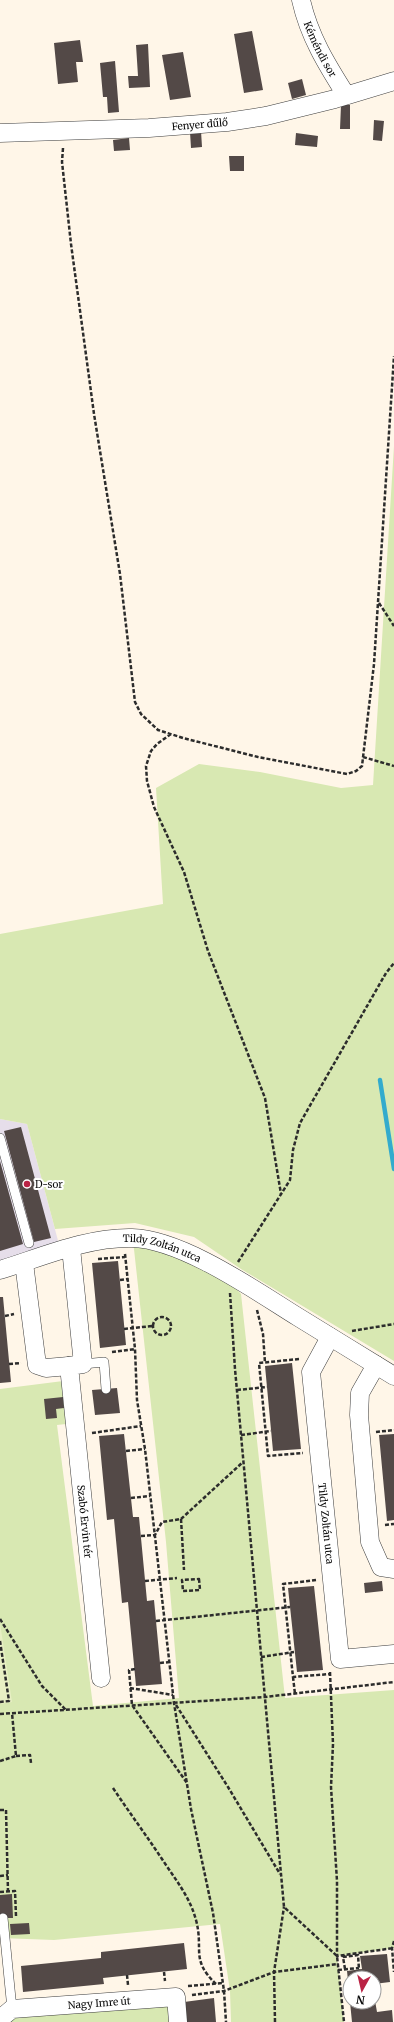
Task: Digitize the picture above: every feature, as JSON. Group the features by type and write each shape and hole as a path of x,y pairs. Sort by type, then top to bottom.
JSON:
{"street":[{"name":"Kéméndi sor","path":"301,0 305,20 323,59 346,95"},
{"name":"Fenyer dűlő","path":"0,134 227,122 266,116 394,81"},
{"name":"Tildy Zoltán utca","path":"0,1270 96,1241 132,1238 152,1240 178,1249 230,1274 394,1376"},
{"name":"Szabó Ervin tér","path":"71,1248 76,1365 76,1436 101,1678"},
{"path":"24,1263 37,1365 46,1368 76,1365"},
{"name":"Tildy Zoltán utca","path":"335,1340 319,1357 311,1372 340,1659 394,1654"},
{"path":"376,1365 360,1393 359,1415 370,1542 381,1567 394,1569"},
{"path":"176,1997 178,2022"},
{"name":"Nagy Imre út","path":"6,2014 176,1997"}],"lane":[{"path":"0,1138 28,1243"},
{"path":"76,1365 104,1362 106,1389"},
{"path":"3,1918 6,2014"}],"path":[{"path":"64,131 62,162 71,244 94,414 120,574 135,702 141,714 158,730 258,757 347,774 356,771 362,766 374,664 379,602 394,356"},
{"path":"379,602 394,626"},
{"path":"171,734 157,744 151,751 146,766 147,781 154,807 184,872 208,951 266,1098 281,1194"},
{"path":"363,757 394,766"},
{"path":"275,2022 274,1972 284,1907 237,1390 229,1291 230,1274 290,1180 293,1150 300,1123 386,973 394,963"},
{"path":"125,1250 133,1328 137,1400 145,1449 174,1703 187,1784 213,1913 224,1992 226,2022"},
{"path":"91,1260 125,1257"},
{"path":"120,1280 128,1279"},
{"path":"257,1308 263,1334 265,1362"},
{"path":"5,1316 16,1314"},
{"path":"164,1316 172,1325 171,1330 165,1335 156,1334 152,1326 156,1319 164,1316"},
{"path":"335,1340 353,1330 394,1324"},
{"path":"124,1329 152,1326"},
{"path":"319,1357 308,1356 298,1359 259,1363 268,1456 319,1452"},
{"path":"10,1364 21,1363"},
{"path":"237,1390 267,1387"},
{"path":"76,1436 141,1426"},
{"path":"241,1436 271,1431"},
{"path":"126,1451 145,1449"},
{"path":"155,1535 162,1522 181,1519 244,1462"},
{"path":"131,1498 150,1496"},
{"path":"181,1519 184,1570"},
{"path":"141,1536 155,1535"},
{"path":"145,1581 177,1578"},
{"path":"199,1579 200,1590 182,1591 182,1580 199,1579"},
{"path":"295,1694 283,1584 321,1580"},
{"path":"156,1621 257,1612 290,1607"},
{"path":"0,1619 42,1686 66,1710"},
{"path":"0,1640 9,1700 0,1702"},
{"path":"261,1656 294,1652"},
{"path":"160,1663 170,1662"},
{"path":"135,1669 129,1670 132,1705 187,1784"},
{"path":"293,1677 330,1674"},
{"path":"0,1714 265,1697 394,1682"},
{"path":"130,1688 173,1695"},
{"path":"332,1689 333,1744 331,1787 337,1881 337,1956 344,2022"},
{"path":"174,1703 228,1787 281,1875"},
{"path":"12,1713 16,1756"},
{"path":"0,1761 16,1756 30,1755 31,1763"},
{"path":"113,1788 189,1899 200,1940 199,1961 205,1973 216,1984"},
{"path":"0,1810 6,1810 8,1875 8,1892 0,1892"},
{"path":"0,1876 8,1875"},
{"path":"284,1907 337,1956"},
{"path":"394,1941 394,1972"},
{"path":"337,1956 393,1948"},
{"path":"338,1970 359,1969 358,1955 343,1957 344,1969"},
{"path":"176,1997 224,1992 274,1972 338,1964"},
{"path":"164,1972 165,1980"}],"shaded area":[{"path":"0,1119 27,1124 61,1252 0,1270"}],"green space":[{"path":"394,446 394,1361 241,1269 194,1237 135,1223 55,1229 27,1124 0,1119 0,934 163,904 156,788 199,764 260,772 341,788 373,785"},
{"path":"133,1240 226,1278 241,1294 285,1698 394,1690 394,1948 337,1956 344,2022 231,2022 230,1991 220,1924 54,1940 0,1938 0,1389 71,1380 75,1423 57,1425 93,1706 179,1698 166,1542"},
{"path":"0,1623 12,1702 0,1704"},
{"path":"174,1999 176,2022 0,2022 13,2011"}],"building":[{"path":"252,31 263,90 244,93 234,34"},
{"path":"80,40 83,62 76,62 78,82 58,84 54,43"},
{"path":"148,44 150,87 129,88 128,76 138,76 136,45"},
{"path":"183,52 191,97 170,100 162,55"},
{"path":"115,61 119,112 108,113 107,97 103,97 100,63"},
{"path":"302,79 306,95 292,99 288,83"},
{"path":"341,105 350,105 350,129 340,129"},
{"path":"374,120 384,121 382,141 373,140"},
{"path":"201,131 202,147 191,148 190,132"},
{"path":"296,133 318,136 317,147 295,145"},
{"path":"129,138 130,150 114,151 113,140"},
{"path":"229,156 244,156 244,171 230,171"},
{"name":"D-sor","path":"21,1127 51,1238 34,1242 4,1131"},
{"path":"0,1161 23,1244 0,1251"},
{"path":"118,1261 126,1345 100,1348 92,1263"},
{"path":"0,1297 3,1297 11,1382 0,1383"},
{"path":"292,1363 301,1449 273,1451 265,1366"},
{"path":"117,1388 120,1413 95,1415 92,1390"},
{"path":"63,1397 64,1408 56,1409 57,1418 46,1419 44,1399"},
{"path":"124,1434 133,1517 139,1517 147,1601 154,1600 162,1684 136,1686 128,1602 122,1603 114,1519 107,1520 99,1436"},
{"path":"394,1434 394,1520 387,1521 379,1435"},
{"path":"382,1581 383,1591 365,1593 364,1583"},
{"path":"314,1586 323,1670 297,1672 288,1588"},
{"path":"12,1894 13,1918 0,1918 0,1895"},
{"path":"29,1923 30,1934 11,1935 10,1924"},
{"path":"184,1943 187,1969 103,1978 104,1984 23,1992 21,1966 101,1958 101,1952"},
{"path":"387,1954 390,1982 382,1983 382,1970 354,1970 362,1969 360,1956"},
{"path":"214,1998 216,2022 186,2022 184,2002"},
{"path":"351,2010 377,2010 377,2012 392,2010 393,2022 352,2022"}],"waterway":[{"path":"380,1080 394,1169"}],"place":[{"name":"D-sor","path":"27,1184"}]}
